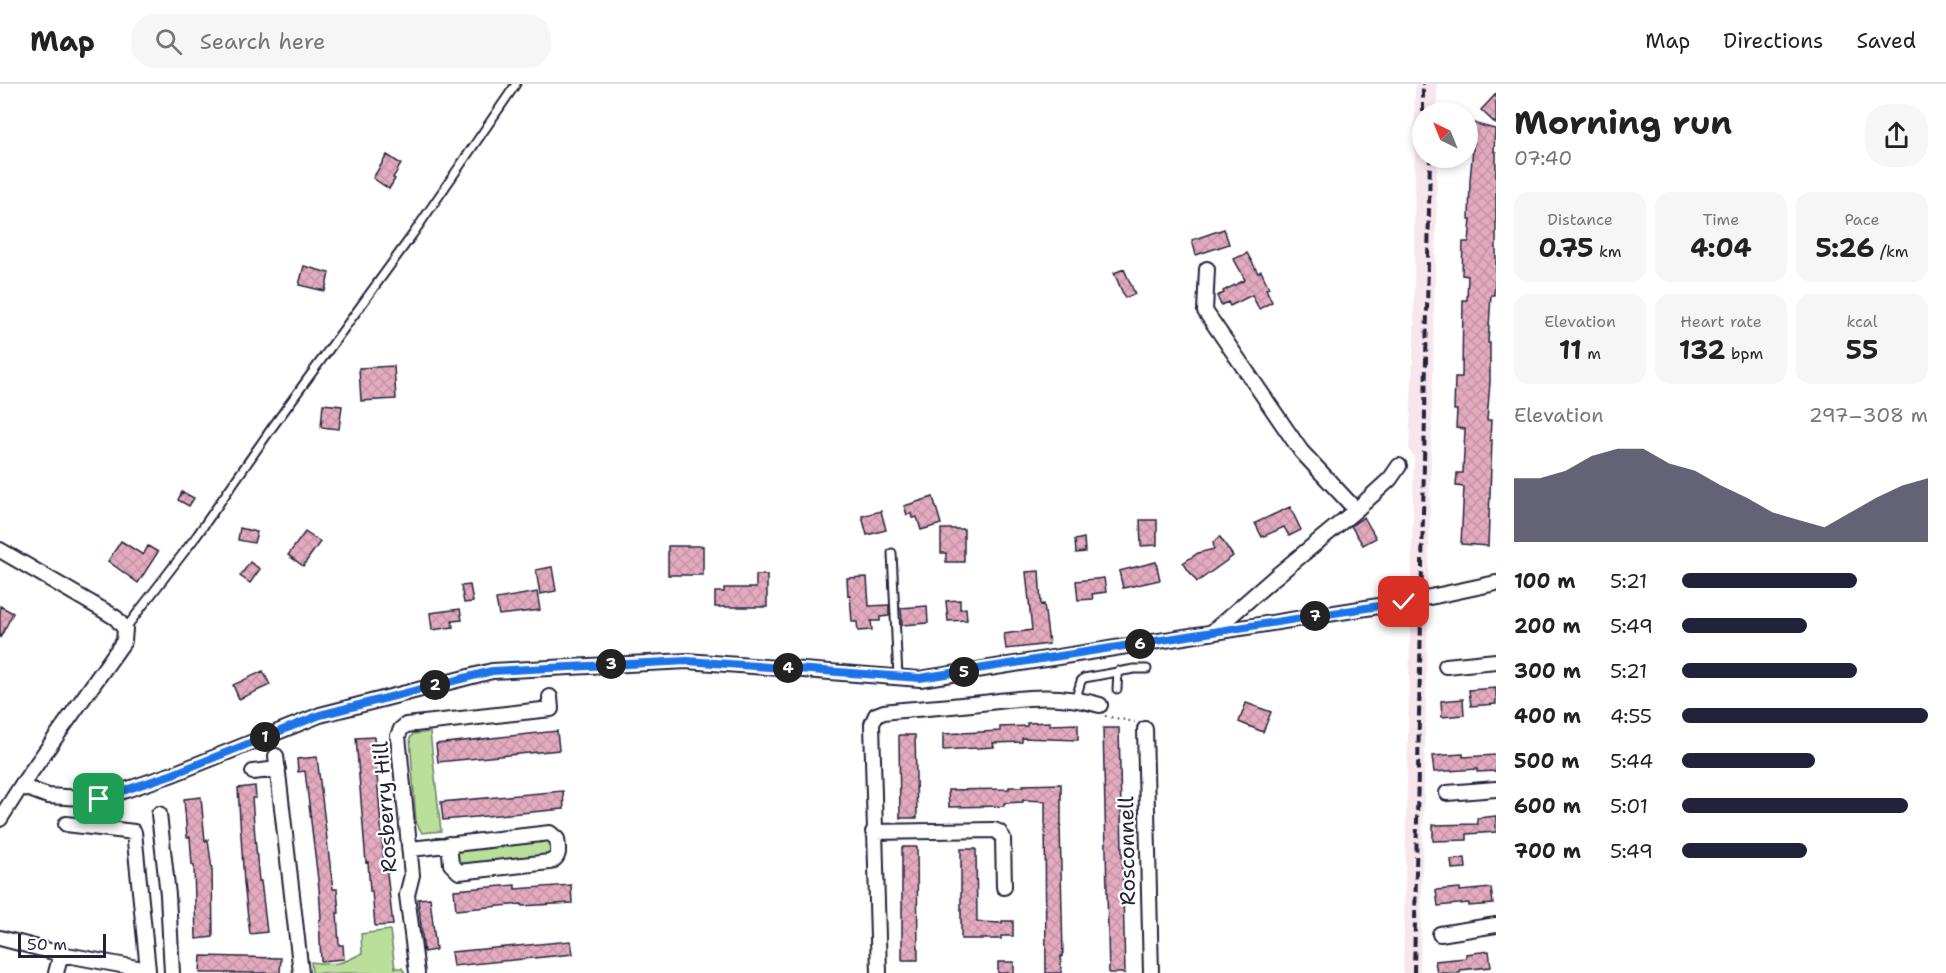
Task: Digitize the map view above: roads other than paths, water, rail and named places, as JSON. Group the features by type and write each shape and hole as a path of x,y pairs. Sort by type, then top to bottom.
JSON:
{"street":[{"path":"1208,269 1204,311 1301,451 1356,510"},
{"path":"1211,633 1356,510 1390,479 1399,466"},
{"path":"0,550 116,618 125,629 124,640 0,819"},
{"path":"21,786 48,796 99,799 173,774 320,715 492,671 687,661 920,678 1404,602 1496,583"},
{"path":"1446,666 1496,661"},
{"name":"Rosberry Hill","path":"417,973 407,895 412,875 398,736 401,729 406,725 551,709 550,697"},
{"path":"879,973 873,832 872,724 876,715 884,711 973,704 1025,697 1076,698 1100,705"},
{"name":"Rosconnell","path":"1145,729 1151,973"},
{"path":"253,772 277,763 301,973"},
{"path":"1447,793 1496,789"},
{"path":"159,814 168,895 172,973"},
{"path":"0,938 61,954 148,970 134,832 66,824"},
{"path":"873,832 994,830 999,832 1003,838 1004,887"},
{"path":"411,849 448,844 550,832 557,839 559,854 555,860 550,862 459,872 451,864 448,844"},
{"path":"1440,934 1496,925"},
{"path":"56,973 61,954"}],"lane":[{"path":"125,629 198,534 265,437 413,234 516,84"},
{"path":"892,553 898,677"},
{"path":"1076,698 1084,678 1118,671 1147,669"},
{"path":"1117,689 1118,671"}],"railway":[{"path":"1423,84 1423,102"},
{"path":"1414,973 1430,168"}]}
